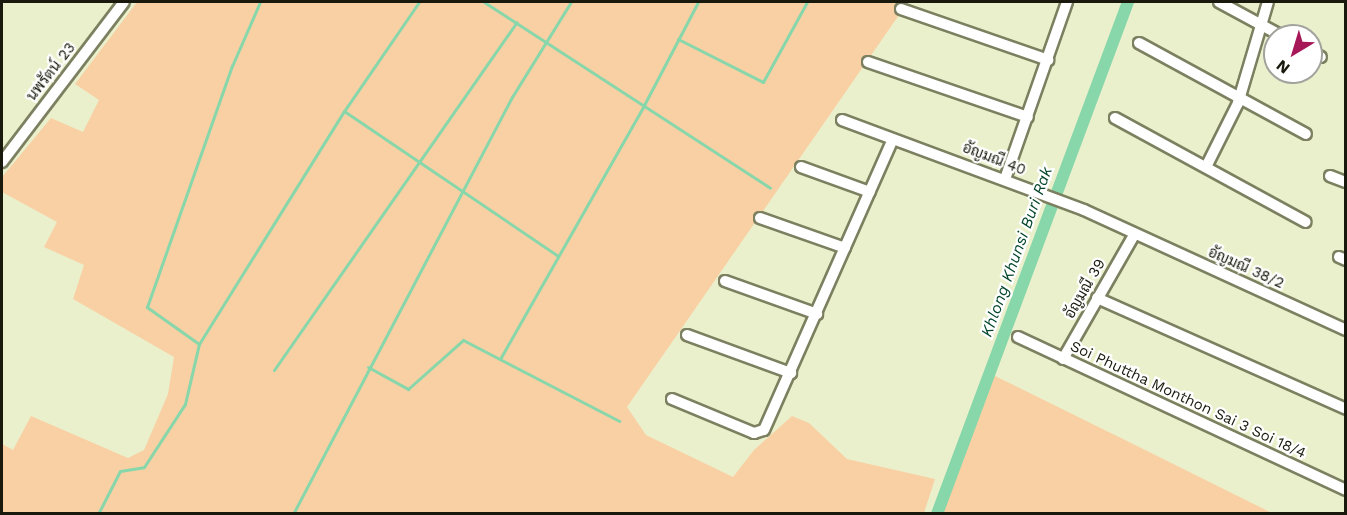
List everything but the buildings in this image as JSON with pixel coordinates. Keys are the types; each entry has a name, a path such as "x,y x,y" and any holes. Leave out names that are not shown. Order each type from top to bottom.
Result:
{"street":[{"name":"นพรัตน์ 23","path":"2,162 124,2"},
{"path":"1005,179 1067,2"},
{"path":"1219,2 1261,24"},
{"path":"1206,167 1239,98 1268,2"},
{"path":"901,9 1048,60"},
{"path":"1139,43 1306,134"},
{"path":"868,62 1028,117"},
{"path":"1116,117 1306,222"},
{"name":"อัญมณี 40","path":"842,120 1084,210 1134,235"},
{"path":"672,399 754,433 768,424 893,138"},
{"path":"801,167 870,192"},
{"path":"1330,176 1346,182"},
{"path":"760,218 845,248"},
{"name":"อัญมณี 39","path":"1064,359 1134,235"},
{"name":"อัญมณี 38/2","path":"1134,235 1346,330"},
{"path":"724,281 817,314"},
{"path":"1097,298 1346,409"},
{"path":"687,335 791,373"},
{"name":"Soi Phuttha Monthon Sai 3 Soi 18/4","path":"1018,337 1346,490"}],"shaded area":[{"path":"137,2 908,2 627,407 646,435 733,477 754,450 792,416 809,423 847,459 935,479 924,513 2,513 2,444 13,450 31,416 128,458 144,450 168,394 174,357 73,299 84,265 44,247 57,222 2,192 2,177 51,118 83,132 99,100 75,84"},
{"path":"993,375 1131,443 1272,513 941,513"}],"waterway":[{"path":"98,514 120,471 144,467 185,404 199,344 147,307 232,66 260,2"},
{"path":"419,2 344,111 558,256"},
{"path":"484,2 770,188"},
{"path":"293,514 512,97 571,2"},
{"path":"500,359 644,105 698,2"},
{"path":"678,39 763,82 807,2"},
{"name":"Khlong Khunsi Buri Rak","path":"937,514 1128,2"},
{"path":"274,370 517,22"},
{"path":"199,344 344,111"},
{"path":"368,367 408,389 463,340 619,421"}]}
